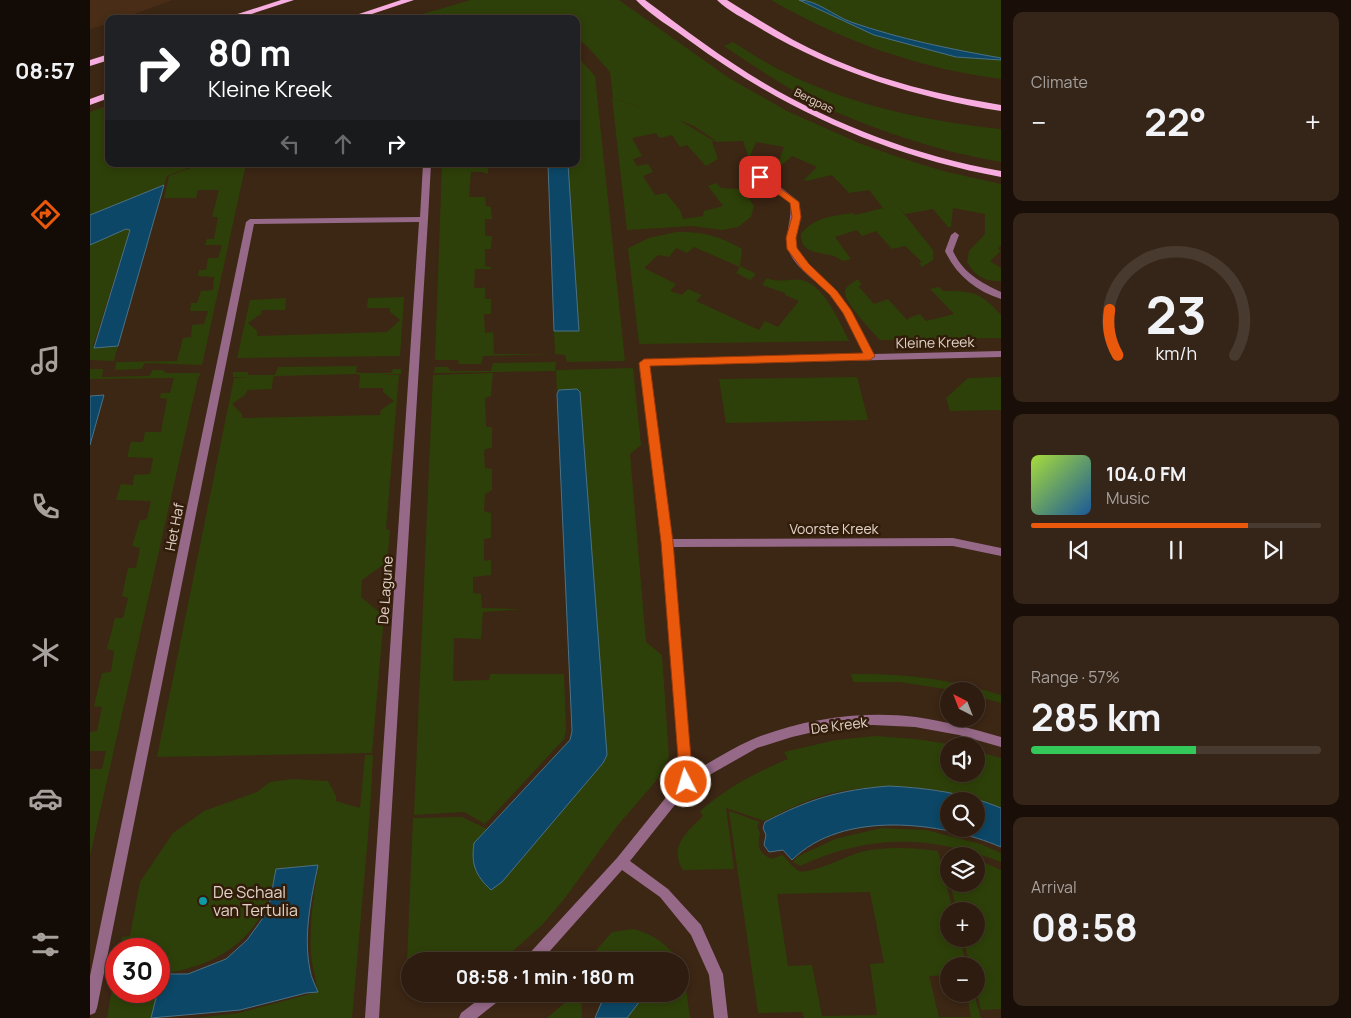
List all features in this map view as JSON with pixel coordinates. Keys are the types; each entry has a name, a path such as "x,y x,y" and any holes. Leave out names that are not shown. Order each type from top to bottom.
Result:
{"main road":[{"path":"239,15 290,0"},
{"path":"361,15 410,0"},
{"name":"Bergpas","path":"640,0 693,40 800,107 892,145 971,169 1001,174"},
{"path":"722,0 796,45 851,70 952,99 1001,108"},
{"path":"90,63 105,58"},
{"path":"90,102 105,96"}],"street":[{"name":"De Lagune","path":"372,1018 427,167"},
{"path":"749,172 760,177 794,202 796,217 791,238 792,249 805,266 834,293 848,312 870,356"},
{"name":"Het Haf","path":"90,1008 250,222 424,220"},
{"path":"955,236 949,251 954,265 967,279 1001,296"},
{"name":"Kleine Kreek","path":"686,782 667,542 644,363 1001,354"},
{"name":"Voorste Kreek","path":"667,542 953,542 1001,552"},
{"name":"De Kreek","path":"686,782 754,744 792,732 831,724 873,720 915,722 959,730 1001,742"},
{"path":"540,952 621,862 686,782"},
{"path":"621,862 664,893 696,930 716,974 721,1018"},
{"path":"466,1018 486,1002"}],"shaded area":[{"path":"90,0 173,0 131,15 105,15 105,24 90,29"}],"green space":[{"path":"471,0 619,0 729,78 787,111 859,143 901,158 943,171 1001,184 1001,245 998,249 1001,251 990,261 1001,268 1001,281 981,277 973,271 967,262 969,251 985,234 985,214 953,208 951,227 948,227 933,209 905,214 897,205 933,250 933,260 922,267 919,263 922,262 905,246 892,249 876,231 862,236 857,230 835,237 851,259 842,261 837,257 805,247 801,234 806,228 818,221 831,216 853,213 855,215 883,208 869,190 849,193 832,175 804,180 817,167 792,156 782,165 778,164 784,147 756,142 749,158 743,141 714,142 716,141 694,126 679,120 714,141 712,142 718,159 706,166 687,145 680,147 672,135 660,138 656,133 632,138 642,156 633,159 637,166 648,164 653,172 643,176 655,195 666,193 680,210 683,219 703,216 704,211 723,206 708,186 716,183 721,188 742,189 754,206 751,217 738,227 722,230 692,226 627,230 612,98 667,117 613,98 610,72 587,46 580,41 580,15 419,15"},
{"path":"771,0 1001,0 1001,79 940,68 882,51 826,29"},
{"path":"733,42 770,65 829,92 914,116 1001,129 1001,162 957,153 914,141 829,109 788,87 724,46"},
{"path":"580,59 595,76 625,361 567,362 565,355 555,354 554,331 579,330 568,167 580,167"},
{"path":"105,106 105,167 190,167 167,176 164,185 90,215 90,112"},
{"path":"193,167 245,167 202,365 145,363 141,369 115,370 116,362 177,361 183,338 191,337 192,325 204,324 208,311 190,311 191,303 197,303 201,291 213,290 214,277 198,276 199,270 206,270 208,258 218,258 222,245 205,245 207,239 214,239 218,217 212,217 219,190 198,190 196,198 164,198 169,176"},
{"path":"442,167 488,168 488,174 471,172 469,197 485,197 486,206 491,207 492,219 485,219 485,236 492,236 491,249 485,249 485,266 491,267 491,269 475,269 474,288 484,288 485,285 485,299 491,299 491,314 484,314 485,333 493,332 494,354 554,354 483,356 481,364 459,364 458,360 435,360"},
{"path":"126,228 130,230 93,346 94,348 118,346 114,361 90,360 90,245"},
{"path":"676,232 694,232 710,235 734,244 742,249 740,266 756,274 750,280 736,273 740,267 694,247 687,253 676,248 669,257 658,255 644,268 676,284 670,291 682,295 688,289 702,295 696,301 759,330 765,321 778,327 799,301 785,295 785,293 762,285 767,278 779,281 801,280 817,288 830,305 849,341 639,344 628,248 649,238"},
{"path":"858,279 862,285 858,286 874,304 888,299 907,320 920,314 926,321 954,314 930,289 939,287 943,291 976,294 982,297 1001,315 1001,338 880,340 846,297 846,288"},
{"path":"404,297 400,356 237,358 250,300 286,298 285,310 262,310 261,314 248,323 257,331 257,336 387,332 400,320 390,312 390,308 367,308 368,298"},
{"path":"556,362 555,371 434,373 435,367 448,367 450,371 491,371 493,363"},
{"path":"357,366 356,372 358,373 391,373 393,369 401,369 401,374 378,375 399,375 386,529 390,530 387,562 362,580 361,597 384,616 372,753 157,757 234,378 251,377 233,377 233,372 248,372 248,375 275,375 278,367","holes":["360,375 359,388 383,388 383,392 394,401 381,410 380,415 242,418 242,414 232,404 246,394 247,390 272,389 273,377 276,376"]},
{"path":"633,368 641,445 630,454 646,642 662,655 669,758 656,781 618,825 565,898 542,925 512,952 407,952 413,818 462,817 487,829 474,843 502,882 603,763 607,755 559,390 557,394 556,370"},
{"path":"90,369 103,369 102,377 149,376 153,370 163,370 166,373 201,373 198,378 90,856 90,769 102,769 106,751 90,751 90,732 97,731 102,707 94,706 102,673 111,672 114,651 107,649 115,618 123,618 128,598 122,596 128,568 136,568 140,548 132,546 140,520 147,519 151,501 116,500 121,484 133,485 134,475 150,474 153,458 127,457 131,442 143,442 145,432 161,432 167,399 160,398 161,393 170,393 174,378 90,379"},
{"path":"493,373 491,396 485,398 486,427 492,427 492,448 485,449 484,453 485,468 492,469 492,490 485,494 484,511 491,513 491,538 484,539 484,561 491,560 491,575 473,577 473,593 481,594 482,608 522,609 483,612 481,639 454,638 453,681 489,680 490,674 564,674 566,729 564,739 485,824 464,812 414,815 433,375"},
{"path":"857,377 868,420 726,423 719,379"},
{"path":"1001,377 1001,410 950,411 946,398 968,378"},
{"path":"851,674 908,676 950,682 940,682 940,688 900,682 853,682"},
{"path":"985,690 1001,695 1001,703 985,699"},
{"path":"875,736 940,743 940,782 985,782 985,754 1001,758 1001,808 985,803 985,792 946,792 891,787 846,790 825,795 802,803 765,821 726,808 734,869 683,870 678,854 681,840 703,816 700,811 731,788 753,775 788,759 784,752 836,740"},
{"path":"365,755 373,755 370,813 352,1018 196,1018 239,1013 317,992 312,959 311,932 318,865 276,869 272,890 266,905 255,924 245,936 221,955 193,967 170,972 170,938 122,938 130,936 140,882 173,833 204,811 257,792 270,782 293,779 328,781 336,796 336,801 360,808"},
{"path":"729,811 760,822 757,826 760,833 759,845 761,852 772,859 782,855 799,871 812,870 870,850 899,848 938,851 940,859 940,892 948,892 951,902 940,902 940,947 962,947 965,957 940,957 940,975 929,976 939,1017 971,1017 968,1002 976,1002 981,1018 804,1018 802,1012 758,1013","holes":["870,892 884,963 870,964 877,1015 822,1016 812,965 788,966 777,894"]},
{"path":"881,828 926,830 940,834 940,837 953,837 980,844 1001,853 1001,862 985,856 985,847 949,847 900,842 851,848 800,866 793,862 797,857 835,839"},
{"path":"985,863 1001,870 1001,1009 981,1010 979,1002 985,1002 985,957 968,957 965,947 985,947 985,902 955,902 952,892 985,892"},
{"path":"633,929 659,941 672,952 595,952 612,932"},
{"path":"566,1002 581,1002 582,1018 547,1018"},
{"path":"639,1002 688,1002 690,1018 627,1018"},
{"path":"110,1003 155,1003 151,1018 107,1018"}],"water":[{"path":"799,0 819,5 851,22 888,34 1001,58 1001,60 956,57 874,35"},
{"path":"548,167 568,167 579,331 554,331"},
{"path":"164,185 118,346 94,348 130,230 126,229 90,245 90,215"},
{"path":"577,389 580,392 607,755 603,763 502,882 491,890 475,869 473,857 474,843 570,740 572,731 557,394 559,390"},
{"path":"104,395 90,445 90,396"},
{"path":"889,786 943,792 940,792 940,829 894,825 865,827 838,833 813,844 792,860 783,850 769,852 764,845 766,835 763,828 765,822 810,802 855,790"},
{"path":"985,802 1001,808 1001,847 973,837 985,837"},
{"path":"318,865 309,917 307,944 311,973 318,992 306,993 240,1010 151,1018 155,1003 170,1003 170,974 188,974 226,959 247,940 268,911 276,869"},
{"path":"602,1002 639,1002 627,1018 595,1018"}],"place":[{"name":"De Schaal van Tertulia","path":"203,901"}],"route":[{"path":"686,782 667,542 644,363 870,356 848,312 834,293 805,266 792,249 791,238 796,217 794,202 760,177"}]}
